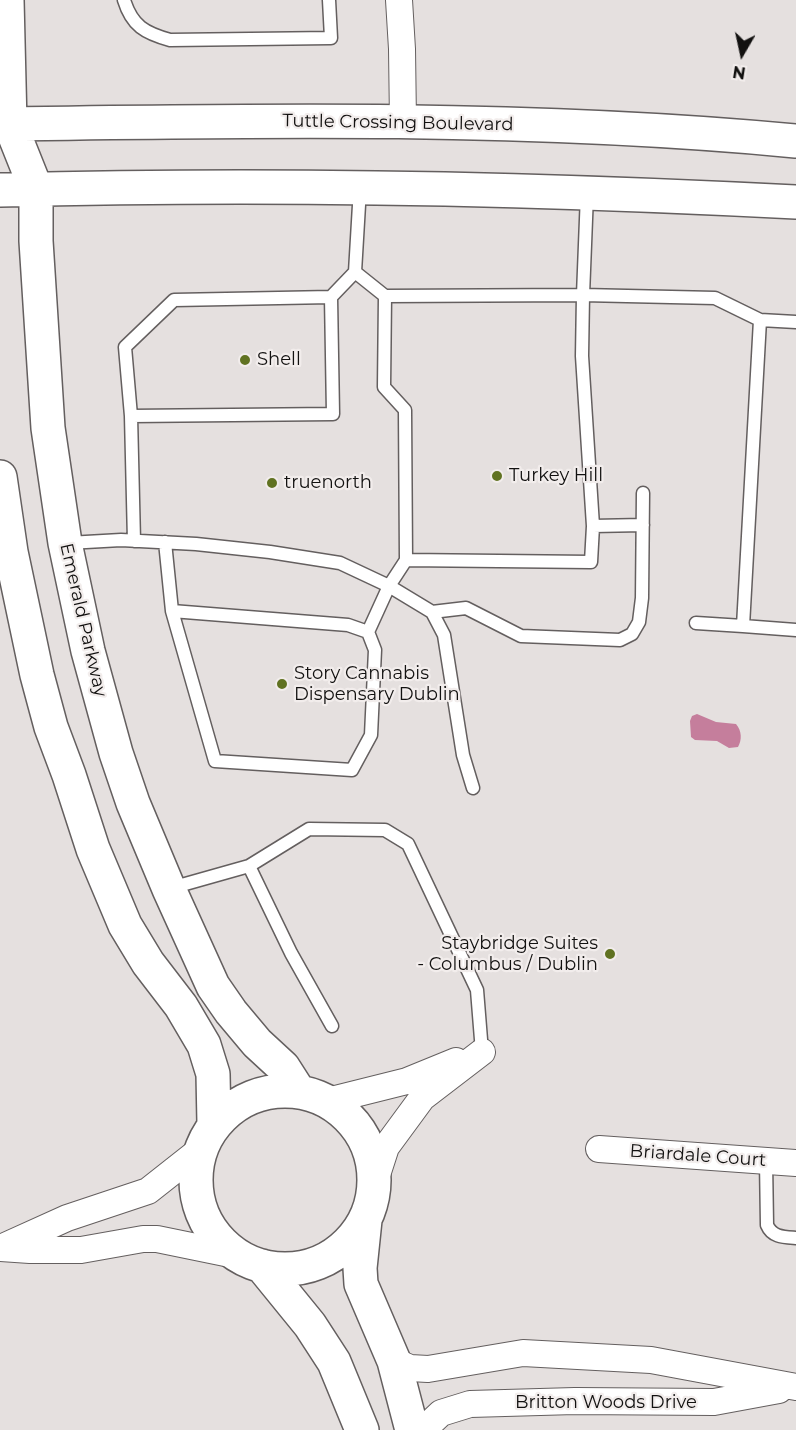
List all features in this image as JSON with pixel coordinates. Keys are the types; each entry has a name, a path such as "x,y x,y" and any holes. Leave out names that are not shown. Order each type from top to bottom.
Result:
{"main road":[{"path":"3,131 7,0"},
{"name":"Tuttle Crossing Boulevard","path":"3,131 403,122 623,128 796,141"},
{"name":"Emerald Parkway","path":"3,131 36,189 36,241 48,428 65,543 88,651 116,753 133,803 213,986 257,1043 313,1096"},
{"path":"0,190 476,188 587,193 620,192 796,202"},
{"path":"0,477 5,554 51,727 93,849 124,925 148,963 181,1006 204,1045 213,1074 207,1137 195,1179 200,1209 214,1234 249,1261 310,1325 334,1362 362,1430"},
{"path":"207,1137 232,1108 252,1096 276,1090 313,1096 347,1115 362,1134 372,1157 375,1180 372,1201 365,1220 360,1268 361,1284 394,1361 412,1430"},
{"path":"249,1261 293,1269 322,1261 347,1245 365,1220"}],"street":[{"path":"399,0 403,122"},
{"path":"313,1096 407,1081 443,1065 482,1052"},
{"path":"375,1180 386,1147 422,1098 482,1052"},
{"path":"1,1248 67,1218 148,1191 207,1137"},
{"name":"Briardale Court","path":"599,1149 796,1163"},
{"path":"1,1248 81,1250 143,1239 157,1239 249,1261"},
{"name":"Britton Woods Drive","path":"394,1361 410,1368 428,1369 523,1353 639,1359 795,1387"},
{"name":"Britton Woods Drive","path":"423,1430 441,1413 470,1404 575,1401 714,1402 795,1387"}],"lane":[{"path":"124,0 127,11 138,26 155,36 170,40 331,38 329,0"},
{"path":"130,416 333,414 331,297 355,272 360,187"},
{"path":"406,560 591,562 593,526 582,356 587,193"},
{"path":"355,272 385,296 584,295 715,298 760,320 796,322"},
{"path":"165,542 172,611 215,761 352,770 371,735 375,650 368,632 389,586 406,560 405,410 384,387 385,296"},
{"path":"134,541 125,347 174,300 331,297"},
{"path":"743,626 760,320"},
{"path":"432,612 466,608 521,636 620,640 632,634 639,621 642,598 643,493"},
{"path":"593,526 643,525"},
{"path":"65,543 165,542 270,552 340,563 389,586 432,612 444,635 463,755 473,788"},
{"path":"172,611 348,625 368,632"},
{"path":"696,623 796,630"},
{"path":"169,889 249,866 309,829 385,830 408,844 477,990 482,1052"},
{"path":"249,866 291,953 332,1026"},
{"path":"766,1161 767,1225 770,1232 779,1237 796,1238"}],"shaded area":[{"path":"697,714 716,722 736,724 741,736 738,747 729,748 717,741 695,740 691,737 690,721 692,716"}],"place":[{"name":"Shell","path":"245,360"},
{"name":"Turkey Hill","path":"497,476"},
{"name":"truenorth","path":"272,483"},
{"name":"Story Cannabis Dispensary Dublin","path":"282,684"},
{"name":"Staybridge Suites - Columbus / Dublin","path":"610,954"}]}
